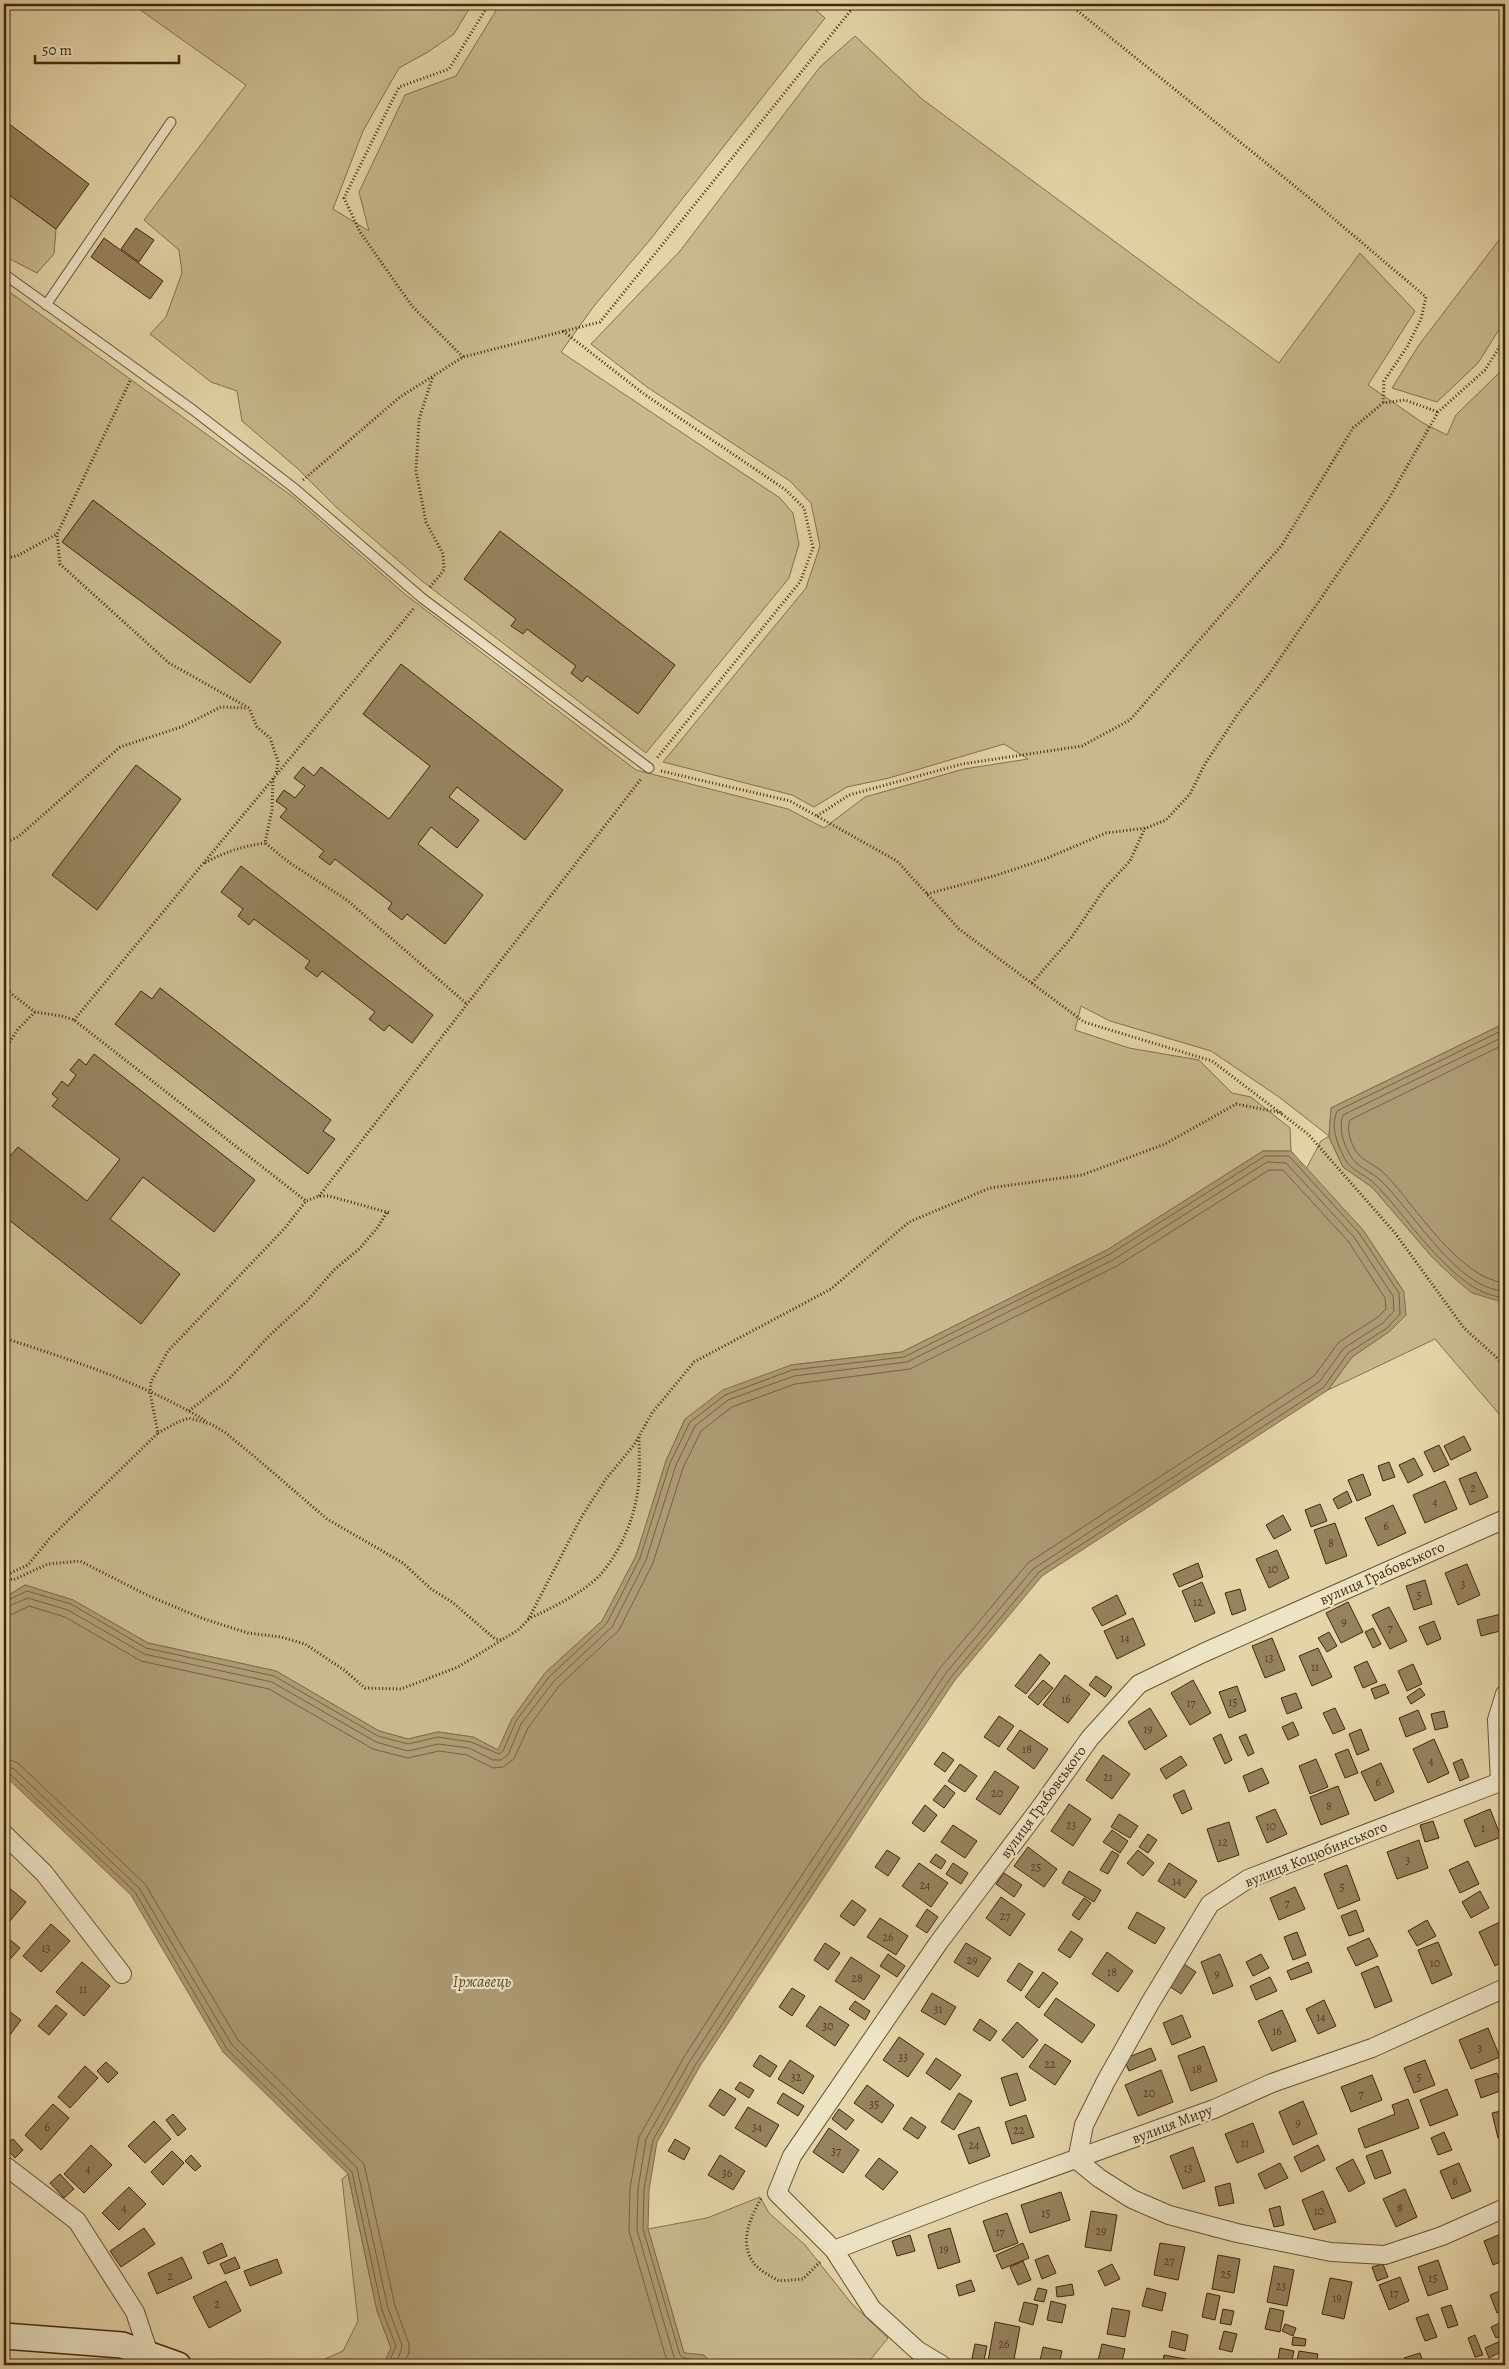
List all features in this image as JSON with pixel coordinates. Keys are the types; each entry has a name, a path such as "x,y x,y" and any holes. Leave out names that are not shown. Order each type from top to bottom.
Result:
{"street":[{"name":"вулиця Грабовського","path":"777,2193 792,2156 938,1942 1040,1808 1090,1738 1139,1684 1203,1653 1505,1519"},
{"name":"вулиця Коцюбинського","path":"1077,2160 1084,2126 1106,2081 1150,2003 1210,1904 1248,1879 1503,1789 1497,1720 1505,1694"},
{"path":"4,1834 44,1873 122,1974"},
{"name":"вулиця Миру","path":"834,2250 987,2191 1214,2109 1272,2083 1372,2048 1505,1988"},
{"path":"1077,2160 1132,2199 1169,2215 1237,2233 1332,2252 1385,2255 1442,2236 1505,2208"},
{"path":"4,2165 77,2221 135,2312 149,2354"},
{"path":"777,2193 834,2250 872,2309 917,2350 942,2365"},
{"path":"4,2336 122,2345 178,2365"}],"lane":[{"path":"46,305 171,122"},
{"path":"4,274 294,488 422,598 649,768"}],"path":[{"path":"463,358 412,306 360,232 344,198 399,87 449,69 489,4"},
{"path":"842,4 851,10"},
{"path":"294,488 400,396 463,358 600,322 856,4"},
{"path":"1069,4 1307,196 1426,296 1421,319 1384,381 1382,402"},
{"path":"319,1196 649,768 800,582 813,548 804,508 786,490 644,394 563,332"},
{"path":"926,894 994,876 1045,859 1106,833 1146,828 1166,820 1190,794 1205,764 1238,714 1270,673 1388,500 1438,412 1485,370 1505,338"},
{"path":"135,369 57,534 60,564 170,662 249,708 257,726 270,738 278,760 272,810 265,843"},
{"path":"74,1020 444,570 443,554 426,522 416,471 419,418 433,376"},
{"path":"817,816 849,795 962,764 1082,746 1130,720 1282,545 1353,428 1382,402 1405,400 1438,412"},
{"path":"4,558 18,556 57,534"},
{"path":"4,843 18,837 120,746 181,728 221,707 249,708"},
{"path":"649,768 790,801 897,861 959,929 1084,1022 1212,1061 1308,1134 1395,1233 1464,1328 1505,1365"},
{"path":"1032,983 1071,938 1105,888 1130,861 1146,828"},
{"path":"201,866 217,856 247,845 265,843 290,863 347,900 467,1004"},
{"path":"4,988 35,1012 62,1016 74,1020 306,1201"},
{"path":"4,1051 18,1029 35,1012"},
{"path":"528,1620 582,1516 652,1413 694,1362 831,1288 909,1222 990,1188 1082,1174 1165,1144 1236,1104 1282,1113"},
{"path":"158,1434 150,1394 151,1382 168,1351 285,1228 306,1201 319,1196 329,1196 366,1208 374,1209 382,1211 390,1213 388,1212 383,1220 378,1227 359,1250 334,1270 307,1301 271,1334 228,1380 190,1411"},
{"path":"4,1338 80,1362 190,1411 226,1434 327,1519 403,1563 431,1589 452,1602 495,1639 501,1640"},
{"path":"4,1577 28,1565 50,1539 158,1434 189,1418 211,1424"},
{"path":"4,1577 13,1580 48,1564 80,1561 149,1596 204,1619 248,1634 282,1636 305,1644 344,1670 365,1688 401,1690 458,1666 518,1630 528,1620 553,1607 599,1576 621,1546 632,1515 639,1482 639,1434"},
{"path":"777,2193 761,2199 750,2217 746,2245 753,2263 779,2281 803,2279 834,2250"}],"shaded area":[{"path":"132,4 472,4 454,34 428,52 399,68 363,131 333,209 369,231 359,192 405,95 456,76 500,4 809,4 825,18 649,241 594,306 561,352 780,498 793,513 799,544 789,578 646,753 422,581 336,507 297,468 242,421 237,391 211,382 150,334 166,317 182,273 179,250 144,220 246,85"},
{"path":"855,36 922,99 1279,363 1360,253 1415,311 1368,385 1423,423 1447,435 1456,415 1499,373 1505,362 1505,1018 1499,1026 1331,1108 1329,1137 1343,1167 1372,1187 1433,1258 1502,1302 1505,1301 1505,1421 1435,1339 1328,1390 1352,1357 1390,1331 1404,1292 1363,1230 1306,1169 1321,1141 1329,1136 1279,1097 1211,1051 1110,1021 1081,1006 1075,1030 1129,1048 1199,1060 1232,1093 1251,1097 1290,1128 1291,1151 1263,1151 1107,1250 902,1352 791,1365 685,1419 666,1461 636,1556 602,1621 545,1673 512,1719 498,1750 473,1737 438,1732 408,1739 379,1731 276,1671 148,1643 73,1600 25,1585 4,1598 4,288 292,496 406,595 636,770 788,809 824,828 865,797 964,769 1028,759 1004,744 889,778 847,787 814,807 792,795 663,762 806,588 820,546 811,503 790,481 647,387 591,344 680,251 820,67"},
{"path":"4,191 56,229 54,254 37,273 4,256"},
{"path":"1505,232 1505,320 1478,363 1437,402 1392,388 1419,345"},
{"path":"348,2174 377,2311 391,2348 383,2365 311,2365 343,2351 358,2321 342,2179"},
{"path":"760,2197 769,2213 805,2245 852,2304 888,2338 866,2365 713,2365 704,2355 684,2353 648,2229 707,2218"}],"water":[{"path":"1505,1018 1505,1301 1502,1302 1472,1293 1433,1258 1372,1187 1343,1167 1329,1137 1331,1108 1499,1026"},
{"name":"Іржавець","path":"1263,1151 1291,1151 1363,1230 1404,1292 1406,1315 1390,1331 1352,1357 1328,1390 1042,1576 955,1680 876,1798 700,2066 657,2142 649,2190 648,2229 684,2353 704,2355 713,2365 383,2365 391,2348 377,2311 348,2174 223,2052 131,1895 4,1775 4,1598 25,1585 73,1600 148,1643 276,1671 379,1731 408,1739 438,1732 473,1737 498,1750 512,1719 545,1673 602,1621 636,1556 666,1461 685,1419 723,1390 791,1365 902,1352 1107,1250"}],"building":[{"path":"4,120 89,184 56,229 4,191"},
{"path":"136,228 154,240 139,262 121,249"},
{"path":"104,238 163,281 150,299 91,257"},
{"path":"93,500 281,642 250,683 62,542"},
{"path":"500,531 675,665 638,714 587,676 582,682 571,673 576,666 527,629 523,634 511,626 516,619 464,579"},
{"path":"401,664 563,790 525,840 457,787 449,797 479,820 457,848 431,827 418,844 483,895 445,944 407,914 402,920 388,909 392,903 335,859 330,865 319,857 324,851 280,817 287,809 276,801 284,790 295,798 305,786 294,778 303,767 314,776 321,767 389,819 430,766 363,714"},
{"path":"136,765 181,799 97,910 52,875"},
{"path":"241,866 433,1015 412,1043 389,1025 384,1031 369,1019 375,1012 322,971 317,977 305,968 310,961 254,919 249,925 238,916 243,909 221,892"},
{"path":"160,988 331,1120 323,1131 335,1139 308,1174 115,1024 141,991 152,999"},
{"path":"94,1054 255,1180 214,1232 143,1177 110,1219 180,1274 141,1324 4,1216 4,1151 10,1156 18,1147 87,1201 120,1159 52,1106 58,1099 52,1094 62,1081 68,1086 76,1075 70,1070 79,1059 86,1065"},
{"path":"1464,1436 1471,1450 1451,1460 1444,1446"},
{"path":"1439,1445 1449,1465 1434,1472 1424,1452"},
{"path":"1414,1458 1423,1475 1408,1483 1399,1465"},
{"path":"1389,1462 1395,1477 1383,1481 1378,1466"},
{"path":"1476,1472 1488,1497 1470,1505 1459,1479"},
{"path":"1363,1474 1371,1495 1357,1501 1348,1480"},
{"path":"1445,1481 1457,1509 1425,1523 1413,1495"},
{"path":"1347,1491 1352,1502 1338,1509 1333,1499"},
{"path":"1320,1504 1327,1521 1311,1527 1305,1510"},
{"path":"1393,1505 1406,1533 1378,1546 1365,1518"},
{"path":"1283,1515 1291,1530 1274,1539 1266,1525"},
{"path":"1335,1523 1347,1556 1326,1564 1314,1530"},
{"path":"1277,1550 1289,1578 1269,1588 1256,1559"},
{"path":"1198,1563 1203,1577 1179,1587 1173,1574"},
{"path":"1467,1564 1480,1595 1458,1605 1445,1573"},
{"path":"1425,1580 1432,1604 1414,1610 1406,1586"},
{"path":"1202,1582 1215,1613 1195,1622 1182,1591"},
{"path":"1240,1589 1246,1610 1232,1615 1225,1593"},
{"path":"1117,1595 1126,1614 1102,1626 1092,1608"},
{"path":"1348,1602 1363,1632 1341,1643 1326,1613"},
{"path":"1389,1607 1407,1641 1390,1649 1372,1615"},
{"path":"1501,1614 1504,1630 1481,1636 1477,1620"},
{"path":"1133,1618 1145,1645 1117,1659 1104,1631"},
{"path":"1434,1621 1441,1639 1427,1645 1419,1627"},
{"path":"1373,1628 1381,1644 1373,1648 1365,1632"},
{"path":"1329,1632 1337,1646 1327,1652 1318,1638"},
{"path":"1272,1638 1285,1670 1265,1678 1252,1646"},
{"path":"1318,1648 1332,1677 1312,1686 1299,1656"},
{"path":"1040,1654 1050,1663 1026,1694 1015,1686"},
{"path":"1367,1661 1377,1682 1363,1688 1354,1667"},
{"path":"1413,1664 1422,1684 1407,1691 1398,1671"},
{"path":"1065,1675 1090,1694 1068,1723 1043,1705"},
{"path":"1096,1676 1112,1687 1105,1697 1089,1685"},
{"path":"1043,1680 1053,1688 1038,1705 1028,1697"},
{"path":"1193,1680 1211,1713 1190,1725 1171,1693"},
{"path":"1385,1684 1389,1693 1375,1699 1371,1689"},
{"path":"1237,1686 1246,1711 1229,1718 1219,1692"},
{"path":"1420,1688 1425,1695 1411,1704 1407,1697"},
{"path":"1296,1693 1302,1708 1287,1714 1281,1698"},
{"path":"1150,1708 1167,1736 1145,1750 1128,1722"},
{"path":"1335,1708 1345,1729 1333,1734 1323,1713"},
{"path":"1418,1710 1426,1729 1406,1737 1399,1718"},
{"path":"1444,1711 1448,1727 1435,1730 1431,1714"},
{"path":"999,1716 1014,1726 999,1747 984,1737"},
{"path":"1293,1722 1299,1735 1288,1740 1282,1727"},
{"path":"1361,1729 1369,1750 1357,1755 1349,1734"},
{"path":"1020,1730 1048,1749 1034,1769 1007,1749"},
{"path":"1221,1734 1232,1760 1225,1764 1213,1738"},
{"path":"1246,1734 1254,1753 1248,1756 1239,1737"},
{"path":"1434,1739 1449,1773 1428,1783 1413,1749"},
{"path":"1348,1749 1358,1773 1345,1778 1335,1754"},
{"path":"943,1752 954,1760 945,1772 934,1764"},
{"path":"1103,1755 1130,1774 1112,1799 1086,1780"},
{"path":"1181,1756 1187,1765 1166,1779 1160,1769"},
{"path":"1316,1759 1328,1787 1310,1794 1299,1766"},
{"path":"1462,1759 1469,1777 1460,1781 1453,1763"},
{"path":"1381,1763 1394,1792 1375,1801 1361,1772"},
{"path":"960,1764 977,1776 965,1792 948,1781"},
{"path":"1262,1768 1269,1783 1249,1792 1243,1776"},
{"path":"995,1771 1019,1787 1000,1815 976,1799"},
{"path":"945,1785 955,1793 944,1808 933,1800"},
{"path":"1338,1786 1349,1814 1321,1825 1310,1797"},
{"path":"1184,1790 1192,1809 1182,1814 1173,1795"},
{"path":"1069,1804 1091,1819 1073,1846 1051,1831"},
{"path":"925,1805 937,1815 924,1832 912,1823"},
{"path":"1275,1809 1287,1834 1267,1843 1256,1817"},
{"path":"1490,1809 1501,1837 1475,1847 1464,1820"},
{"path":"1119,1814 1138,1826 1130,1838 1111,1827"},
{"path":"1433,1821 1439,1838 1425,1842 1420,1825"},
{"path":"1229,1822 1239,1855 1218,1862 1207,1829"},
{"path":"953,1825 977,1841 965,1858 941,1842"},
{"path":"1112,1830 1128,1841 1120,1853 1103,1842"},
{"path":"1148,1834 1157,1840 1148,1853 1139,1847"},
{"path":"1419,1840 1428,1868 1397,1879 1387,1852"},
{"path":"1028,1847 1057,1869 1044,1887 1014,1866"},
{"path":"887,1850 900,1858 888,1876 875,1867"},
{"path":"1138,1850 1154,1863 1143,1876 1127,1863"},
{"path":"1112,1851 1119,1855 1108,1874 1100,1870"},
{"path":"936,1854 946,1861 941,1869 930,1862"},
{"path":"1468,1861 1479,1884 1460,1893 1449,1870"},
{"path":"919,1863 948,1883 931,1907 902,1886"},
{"path":"953,1863 968,1873 961,1884 946,1874"},
{"path":"1169,1863 1197,1881 1185,1898 1158,1881"},
{"path":"1347,1865 1360,1900 1338,1909 1324,1874"},
{"path":"1069,1871 1101,1890 1094,1902 1062,1883"},
{"path":"1004,1873 1022,1885 1014,1897 996,1884"},
{"path":"7,1886 26,1902 4,1928 4,1890"},
{"path":"1295,1887 1305,1909 1279,1920 1270,1898"},
{"path":"1480,1891 1489,1908 1471,1918 1462,1902"},
{"path":"1001,1897 1025,1914 1010,1936 986,1918"},
{"path":"1084,1898 1091,1903 1079,1920 1072,1915"},
{"path":"852,1900 866,1910 854,1926 840,1916"},
{"path":"927,1909 938,1917 927,1933 916,1926"},
{"path":"1356,1910 1364,1931 1349,1936 1341,1916"},
{"path":"1137,1912 1165,1928 1155,1944 1128,1928"},
{"path":"880,1918 908,1936 896,1955 867,1937"},
{"path":"1427,1920 1436,1936 1417,1946 1408,1931"},
{"path":"1504,1920 1505,1960 1495,1966 1479,1932"},
{"path":"51,1924 70,1941 41,1972 23,1956"},
{"path":"1071,1931 1083,1939 1070,1958 1058,1950"},
{"path":"1297,1932 1306,1955 1293,1960 1284,1937"},
{"path":"8,1938 20,1948 4,1966 4,1942"},
{"path":"1369,1938 1378,1956 1356,1966 1347,1948"},
{"path":"1438,1942 1452,1975 1432,1984 1418,1950"},
{"path":"825,1943 840,1953 828,1970 814,1960"},
{"path":"966,1943 991,1958 978,1977 954,1962"},
{"path":"1107,1952 1133,1971 1118,1992 1092,1974"},
{"path":"888,1954 905,1966 897,1977 880,1966"},
{"path":"1220,1954 1233,1986 1213,1994 1201,1962"},
{"path":"1261,1954 1269,1968 1253,1976 1246,1962"},
{"path":"851,1957 880,1976 864,2000 835,1981"},
{"path":"82,1962 110,1986 84,2016 56,1992"},
{"path":"1308,1962 1312,1972 1291,1980 1287,1971"},
{"path":"1019,1963 1033,1972 1021,1991 1007,1981"},
{"path":"1184,1964 1196,1972 1181,1994 1169,1986"},
{"path":"1378,1966 1392,2001 1375,2008 1361,1973"},
{"path":"1043,1972 1058,1983 1039,2008 1025,1997"},
{"path":"1270,1977 1277,1991 1256,2000 1250,1986"},
{"path":"792,1988 805,1996 792,2016 779,2007"},
{"path":"932,1993 956,2007 945,2025 921,2011"},
{"path":"1056,1998 1095,2025 1082,2043 1044,2015"},
{"path":"1324,2000 1336,2026 1318,2034 1306,2009"},
{"path":"855,2001 870,2011 865,2020 849,2009"},
{"path":"56,2005 67,2014 49,2035 38,2026"},
{"path":"820,2006 849,2025 835,2046 806,2026"},
{"path":"1282,2010 1296,2041 1272,2051 1258,2021"},
{"path":"10,2012 21,2020 4,2043 4,2021"},
{"path":"1182,2015 1191,2037 1172,2045 1163,2023"},
{"path":"980,2019 997,2031 990,2041 973,2030"},
{"path":"1017,2022 1038,2040 1023,2058 1002,2040"},
{"path":"1488,2028 1500,2057 1471,2069 1459,2040"},
{"path":"899,2037 924,2054 908,2077 883,2060"},
{"path":"1045,2044 1071,2061 1055,2085 1029,2067"},
{"path":"1204,2046 1217,2081 1191,2091 1178,2056"},
{"path":"1151,2048 1156,2060 1129,2071 1124,2059"},
{"path":"760,2055 777,2066 770,2077 753,2066"},
{"path":"936,2058 961,2075 950,2090 926,2073"},
{"path":"790,2060 814,2076 803,2094 778,2079"},
{"path":"1425,2060 1435,2085 1414,2093 1404,2068"},
{"path":"106,2062 118,2073 108,2083 97,2071"},
{"path":"85,2066 98,2078 70,2108 58,2097"},
{"path":"1161,2070 1173,2102 1138,2116 1125,2085"},
{"path":"1017,2073 1026,2100 1010,2106 1001,2078"},
{"path":"1497,2073 1503,2090 1481,2098 1475,2080"},
{"path":"1372,2075 1382,2100 1351,2112 1341,2087"},
{"path":"740,2082 754,2090 749,2098 735,2089"},
{"path":"867,2085 894,2105 882,2123 854,2103"},
{"path":"720,2089 736,2099 724,2116 709,2106"},
{"path":"1447,2089 1458,2115 1430,2126 1420,2100"},
{"path":"783,2093 804,2106 798,2116 777,2103"},
{"path":"959,2093 972,2101 954,2130 941,2122"},
{"path":"1408,2099 1419,2128 1365,2148 1358,2129 1395,2114 1392,2105"},
{"path":"1303,2101 1317,2134 1293,2145 1279,2112"},
{"path":"53,2104 69,2118 41,2150 25,2135"},
{"path":"748,2107 779,2125 766,2147 735,2128"},
{"path":"839,2109 854,2120 846,2130 832,2119"},
{"path":"1505,2110 1505,2137 1498,2138 1492,2113"},
{"path":"173,2114 186,2129 178,2136 166,2120"},
{"path":"1026,2115 1034,2137 1012,2144 1005,2122"},
{"path":"911,2117 926,2127 918,2139 903,2129"},
{"path":"154,2121 171,2139 145,2163 128,2146"},
{"path":"1253,2123 1264,2152 1237,2163 1225,2134"},
{"path":"979,2127 990,2156 969,2164 958,2135"},
{"path":"829,2128 859,2150 843,2173 813,2152"},
{"path":"1444,2132 1452,2150 1438,2155 1431,2138"},
{"path":"13,2139 23,2150 15,2158 4,2146"},
{"path":"675,2139 690,2148 684,2160 668,2151"},
{"path":"91,2145 112,2165 84,2193 64,2174"},
{"path":"1318,2145 1325,2160 1301,2172 1294,2157"},
{"path":"1193,2147 1205,2181 1183,2189 1170,2156"},
{"path":"1382,2150 1391,2173 1375,2179 1366,2156"},
{"path":"172,2151 184,2163 163,2185 151,2172"},
{"path":"191,2155 201,2166 195,2171 185,2161"},
{"path":"720,2155 745,2171 733,2190 708,2175"},
{"path":"879,2158 898,2172 883,2190 865,2176"},
{"path":"1353,2159 1365,2183 1349,2192 1336,2168"},
{"path":"1280,2163 1288,2178 1265,2189 1258,2174"},
{"path":"1459,2163 1471,2191 1452,2199 1440,2171"},
{"path":"60,2174 74,2189 64,2198 50,2183"},
{"path":"1230,2183 1234,2203 1219,2206 1215,2187"},
{"path":"129,2187 146,2204 119,2230 102,2213"},
{"path":"1405,2189 1417,2217 1396,2227 1383,2199"},
{"path":"1323,2191 1336,2222 1314,2230 1302,2200"},
{"path":"1061,2192 1070,2220 1030,2233 1021,2205"},
{"path":"1280,2206 1284,2225 1274,2227 1269,2209"},
{"path":"1091,2211 1117,2215 1111,2251 1085,2247"},
{"path":"1007,2213 1018,2243 994,2252 983,2221"},
{"path":"144,2228 155,2244 121,2267 110,2251"},
{"path":"950,2228 960,2262 938,2269 928,2235"},
{"path":"1501,2234 1505,2245 1505,2260 1493,2265 1484,2241"},
{"path":"910,2235 915,2251 897,2256 892,2241"},
{"path":"222,2243 227,2256 208,2264 203,2252"},
{"path":"1023,2243 1029,2258 1002,2269 996,2255"},
{"path":"1160,2243 1185,2247 1178,2280 1154,2275"},
{"path":"1048,2255 1056,2273 1042,2279 1035,2260"},
{"path":"1218,2255 1240,2259 1234,2293 1212,2289"},
{"path":"182,2257 192,2278 157,2294 148,2273"},
{"path":"235,2257 240,2268 225,2274 220,2264"},
{"path":"277,2259 282,2273 250,2286 244,2271"},
{"path":"1438,2260 1448,2289 1428,2296 1418,2267"},
{"path":"1023,2261 1031,2280 1018,2285 1010,2267"},
{"path":"1112,2264 1120,2279 1105,2286 1098,2271"},
{"path":"1383,2264 1388,2277 1377,2281 1372,2267"},
{"path":"1274,2266 1294,2270 1287,2306 1267,2302"},
{"path":"1400,2277 1409,2301 1389,2310 1379,2285"},
{"path":"1330,2278 1352,2282 1344,2319 1322,2314"},
{"path":"971,2280 975,2291 959,2296 956,2285"},
{"path":"226,2281 241,2311 209,2328 193,2297"},
{"path":"1072,2284 1074,2295 1057,2297 1056,2287"},
{"path":"1038,2288 1047,2290 1044,2302 1034,2300"},
{"path":"1147,2288 1166,2293 1162,2311 1142,2306"},
{"path":"1505,2289 1505,2310 1497,2313 1490,2295"},
{"path":"1207,2293 1220,2296 1215,2320 1202,2317"},
{"path":"1051,2301 1066,2305 1062,2323 1047,2320"},
{"path":"1024,2302 1038,2305 1033,2325 1019,2321"},
{"path":"1451,2305 1458,2325 1448,2328 1441,2308"},
{"path":"1112,2308 1130,2311 1125,2337 1107,2334"},
{"path":"1270,2308 1284,2311 1280,2332 1265,2329"},
{"path":"1223,2309 1234,2311 1231,2325 1220,2323"},
{"path":"1428,2314 1437,2337 1425,2341 1416,2318"},
{"path":"1504,2321 1505,2334 1496,2338 1491,2327"},
{"path":"995,2322 1020,2327 1013,2365 988,2361"},
{"path":"1285,2324 1296,2328 1293,2336 1282,2331"},
{"path":"1172,2331 1188,2335 1185,2351 1169,2347"},
{"path":"1224,2331 1237,2334 1232,2352 1219,2349"},
{"path":"1475,2335 1483,2355 1475,2357 1468,2338"},
{"path":"1293,2337 1306,2339 1305,2346 1292,2345"},
{"path":"1505,2339 1505,2350 1489,2358 1485,2348"},
{"path":"975,2344 987,2346 983,2365 971,2363"},
{"path":"1102,2344 1125,2349 1121,2365 1097,2365"},
{"path":"1043,2347 1062,2351 1059,2365 1039,2365"},
{"path":"1280,2348 1294,2351 1291,2365 1277,2365"},
{"path":"1299,2351 1318,2354 1316,2365 1296,2365"},
{"path":"1420,2353 1424,2365 1407,2365 1404,2358"},
{"path":"1164,2355 1186,2359 1185,2365 1162,2365"}]}
